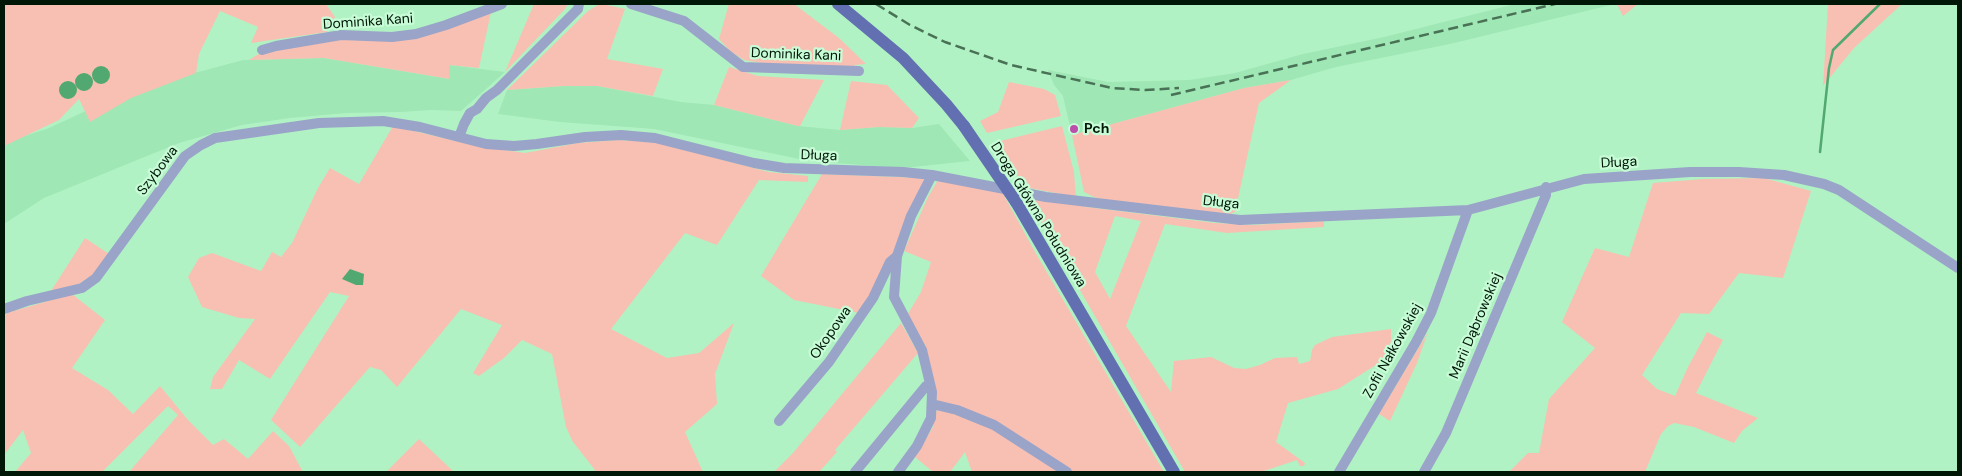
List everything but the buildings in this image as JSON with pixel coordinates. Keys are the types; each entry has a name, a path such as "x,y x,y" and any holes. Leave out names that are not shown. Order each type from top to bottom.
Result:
{"main road":[{"name":"Droga Główna Południowa","path":"838,4 903,58 964,126 1016,202 1174,472"}],"street":[{"name":"Dominika Kani","path":"262,50 341,35 392,37 416,34 502,4"},
{"path":"460,137 470,113 477,109 578,9 579,4"},
{"name":"Dominika Kani","path":"631,4 684,21 743,67 859,71"},
{"name":"Szybowa","path":"4,309 27,301 82,288 96,278 185,156 192,149 215,138 319,123 383,120 460,137"},
{"name":"Długa","path":"460,137 486,144 514,146 585,137 621,135 655,138 754,163 784,168 903,172 932,175 1046,197 1240,220 1468,210 1546,187 1584,179 1690,172 1739,172 1784,175 1824,184 1839,190 1958,268"},
{"name":"Okopowa","path":"898,472 926,431 931,418 930,385 922,350 894,297 897,256 911,216 932,175"},
{"name":"Marii Dąbrowskiej","path":"1424,472 1446,433 1546,195 1546,187"},
{"name":"Zofii Nałkowskiej","path":"1339,472 1416,342 1431,313 1468,210"},
{"name":"Okopowa","path":"779,420 829,362 873,298 890,262 897,256"},
{"path":"855,472 926,386 930,385"},
{"path":"932,404 958,410 994,425 1067,472"}],"shaded area":[{"path":"4,4 326,4 335,17 327,32 251,43 258,27 220,11 199,54 196,73 131,98 90,122 79,99 59,120 4,146"},
{"path":"534,4 568,4 505,72"},
{"path":"729,4 794,4 839,38 866,64 855,65 851,70 786,67 744,60 730,51 719,39"},
{"path":"1515,4 1615,4 1450,44 1336,67 1291,80 1244,88 1072,135 1063,96 1054,85 1048,70 1108,82 1189,80 1235,73 1303,54 1384,37"},
{"path":"1617,4 1638,4 1623,16"},
{"path":"1828,4 1902,4 1854,48 1823,86"},
{"path":"598,5 625,9 607,59 663,69 653,96 597,86 507,90 588,11"},
{"path":"491,12 479,68 449,65 450,79 324,58 249,60 265,50 334,38 406,39"},
{"path":"324,58 449,79 449,65 505,72 461,111 431,110 346,113 290,118 242,125 179,143 44,198 4,224 4,143 49,128 105,102 150,85 243,60"},
{"path":"101,66 107,69 110,75 107,81 101,84 95,81 92,75 95,69"},
{"path":"729,67 758,76 824,80 800,126 798,126 714,105"},
{"path":"84,73 90,76 93,82 90,88 84,91 78,88 75,82 78,76"},
{"path":"1291,80 1259,103 1235,212 1228,215 1117,203 1094,197 1084,192 1072,135 1244,88"},
{"path":"68,81 74,84 77,90 74,96 68,99 62,96 59,90 62,84"},
{"path":"851,81 887,85 919,118 912,128 879,127 840,130"},
{"path":"1009,82 1044,89 1055,95 1061,116 987,133 980,121 998,112"},
{"path":"597,86 681,102 714,105 798,126 840,130 879,127 912,128 939,124 970,161 903,168 809,161 654,129 560,122 498,114 507,90"},
{"path":"393,126 477,146 525,153 578,143 618,140 655,142 769,172 808,176 808,182 759,180 717,245 685,233 611,329 667,358 699,353 734,323 715,374 717,404 685,432 703,472 593,472 595,470 573,442 566,427 552,354 522,340 504,358 479,376 473,373 502,325 461,309 397,387 381,370 370,367 300,447 271,420 349,296 330,292 270,379 239,360 222,389 210,389 213,377 255,319 239,318 202,307 188,277 199,258 212,253 261,271 272,252 281,257 292,243 318,188 330,168 359,184"},
{"path":"1062,126 1074,172 1076,197 1024,187 996,142"},
{"path":"822,174 923,178 924,183 895,254 859,313 794,300 761,276"},
{"path":"1764,178 1811,191 1783,278 1739,273 1709,314 1681,313 1642,375 1657,389 1675,396 1707,332 1723,340 1696,393 1758,418 1742,431 1734,443 1694,427 1674,423 1668,426 1661,434 1645,472 1509,472 1528,453 1539,453 1549,399 1595,348 1562,322 1595,248 1629,257 1653,183 1703,179"},
{"path":"938,180 1002,192 1164,472 1073,472 998,422 937,401 925,345 906,317 921,292 931,262 904,251 928,197"},
{"path":"1025,195 1087,207 1215,223 1253,225 1324,221 1324,227 1227,233 1165,224 1126,326 1171,392 1174,361 1211,357 1234,368 1246,369 1275,358 1297,357 1299,364 1310,361 1315,345 1332,337 1391,329 1391,341 1387,358 1338,389 1288,403 1276,442 1305,463 1304,466 1300,466 1297,460 1261,472 1185,472","holes":["1115,216 1141,221 1110,299 1095,272"]},
{"path":"85,238 109,254 94,274 79,284 51,291"},
{"path":"350,269 364,274 363,285 356,285 342,279"},
{"path":"72,294 105,320 72,368 108,390 133,414 160,386 188,420 213,445 224,439 248,459 273,431 289,446 303,472 129,472 178,415 168,406 102,472 15,472 31,453 23,430 4,455 4,317 7,313"},
{"path":"901,323 918,353 835,450 837,452 819,472 774,472 793,453"},
{"path":"1428,332 1417,363 1390,421 1379,414"},
{"path":"937,409 955,413 991,428 1060,472 972,472 965,452 950,472 933,472 915,457 933,427"},
{"path":"419,439 454,472 386,472"}],"waterway":[{"path":"1820,152 1829,68 1833,50 1880,4"}],"railway":[{"path":"876,4 910,25 945,42 1011,65 1112,88 1145,90 1179,88"},
{"path":"1171,95 1555,4"}],"place":[{"name":"Pch","path":"1074,129"}]}
